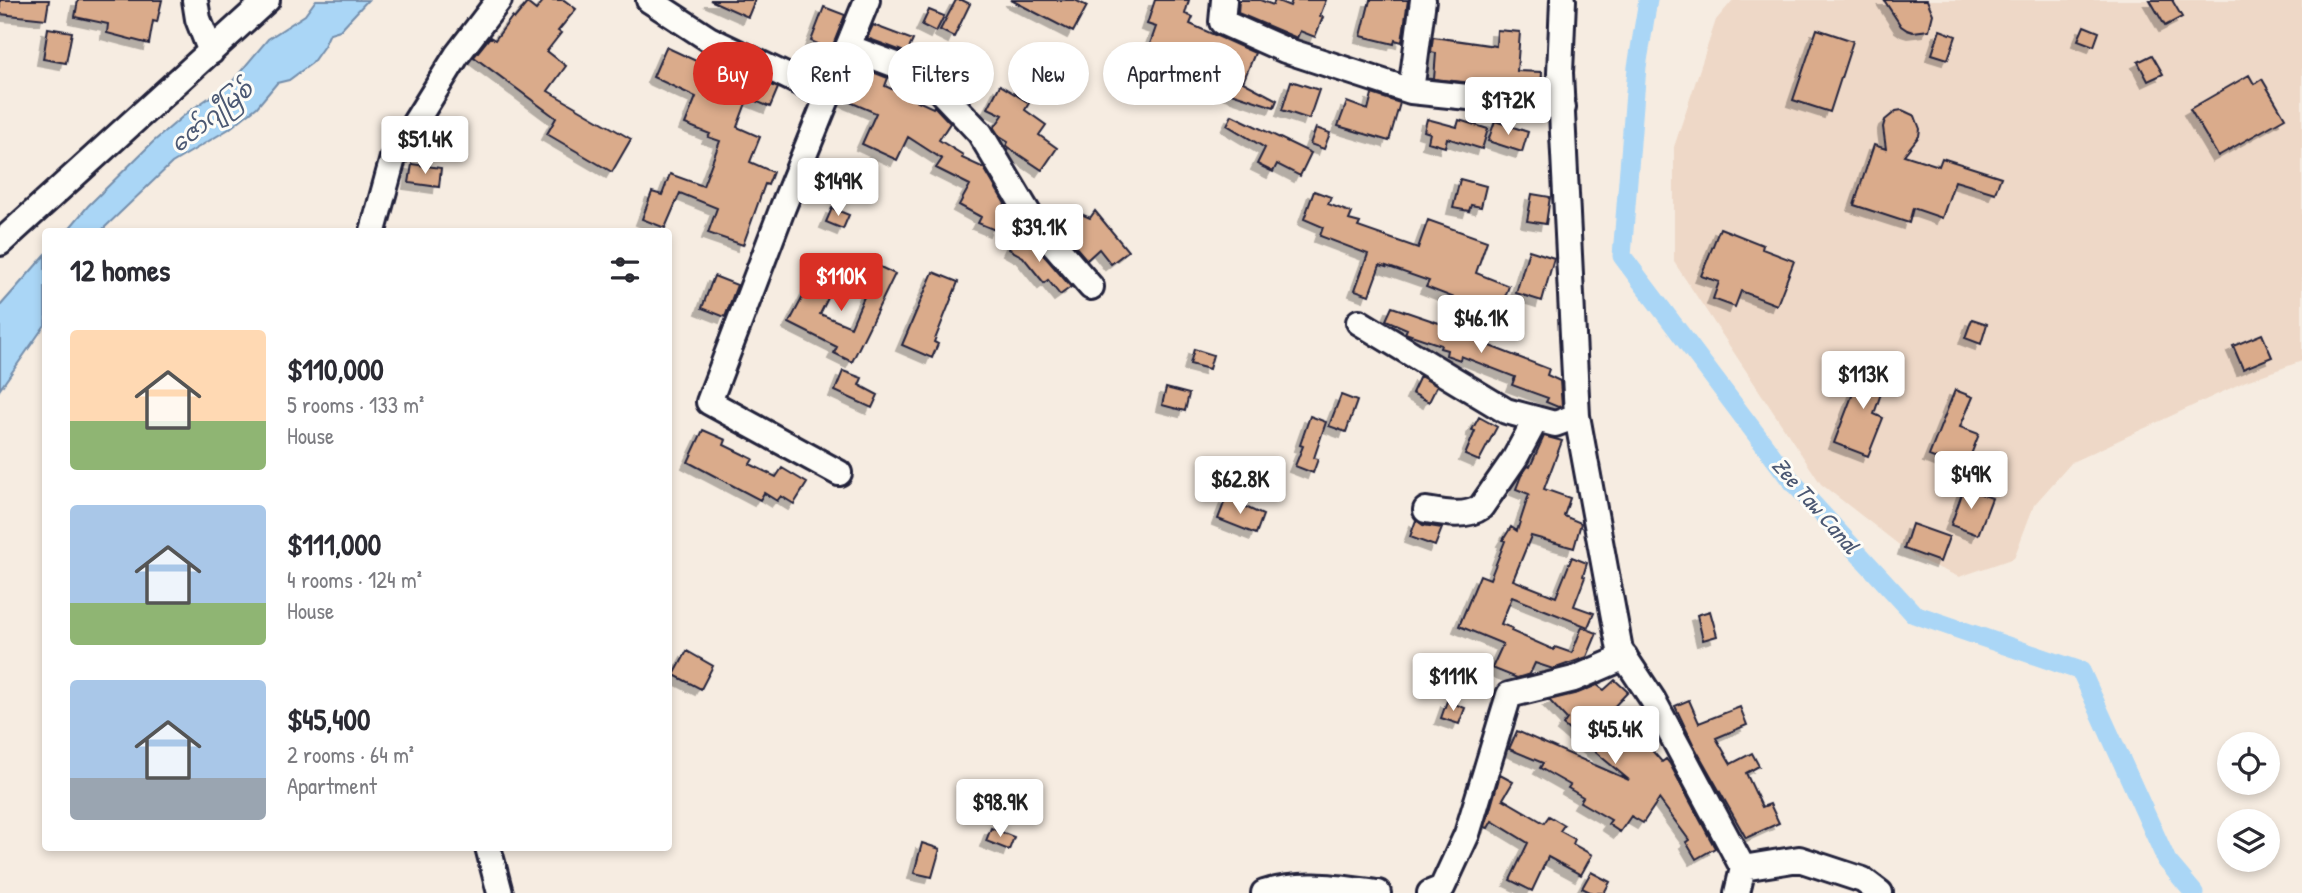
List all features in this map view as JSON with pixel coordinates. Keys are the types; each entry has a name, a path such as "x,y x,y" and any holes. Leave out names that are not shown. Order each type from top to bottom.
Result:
{"street":[{"path":"195,0 198,19 211,52"},
{"path":"0,243 267,0"},
{"path":"374,228 393,158 457,55 499,0"},
{"path":"649,0 709,39 787,76"},
{"path":"850,42 867,0"},
{"path":"1224,0 1222,22 1285,50 1411,92 1563,107"},
{"path":"1411,92 1423,0"},
{"path":"1563,0 1560,73 1577,416 1620,650 1653,701 1743,868 1737,893"},
{"path":"874,57 926,76 980,133 1031,218 1091,287"},
{"path":"824,105 709,401 839,473"},
{"path":"1359,322 1506,411 1555,424 1577,416"},
{"path":"1426,510 1447,514 1475,512 1515,457 1536,419"},
{"path":"1430,893 1442,888 1467,834 1509,695 1574,679 1625,657"},
{"path":"489,851 500,893"},
{"path":"1743,868 1799,859 1863,880 1880,893"},
{"path":"1264,893 1281,888 1313,885 1378,893"}],"shaded area":[{"path":"1733,0 2302,0 2302,361 2246,381 2072,462 2034,505 2014,558 1959,577 1916,558 1821,484 1674,262 1674,147 1716,20"}],"water":[{"name":"ဇော်ဂျီမြစ်","path":"316,0 368,0 340,30 330,33 312,63 289,80 277,83 257,107 229,129 172,163 104,228 70,228 153,142 188,112 232,82 268,39 305,15"},
{"path":"42,258 42,329 0,389 0,306"}],"building":[{"path":"0,0 49,0 46,19 0,14"},
{"path":"78,0 162,0 157,22 153,21 149,44 107,33 108,24 75,17"},
{"path":"544,0 564,0 576,9 558,31 561,33 547,51 566,66 548,91 631,139 612,172 547,134 556,118 474,57 490,37 495,40 512,17 514,19 527,3 536,10"},
{"path":"710,0 755,0 748,17"},
{"path":"956,0 970,4 954,37 940,30"},
{"path":"1011,0 1075,0 1087,6 1073,32"},
{"path":"1155,0 1189,0 1185,14 1193,17 1190,24 1230,42 1151,42 1156,27 1147,24"},
{"path":"1239,0 1260,0 1273,5 1275,0 1290,6 1292,0 1326,0 1315,37 1300,31 1297,38 1238,13"},
{"path":"1370,0 1408,0 1402,42 1395,40 1394,44 1361,36"},
{"path":"1884,0 1927,0 1933,14 1929,30 1913,32 1901,26"},
{"path":"2150,0 2172,0 2182,17 2165,26"},
{"path":"824,7 845,15 834,42 811,41"},
{"path":"929,10 944,16 936,32 922,25"},
{"path":"873,25 913,40 888,42 888,46 867,38"},
{"path":"2084,26 2099,32 2094,46 2078,40"},
{"path":"48,28 72,32 66,63 43,59"},
{"path":"1817,29 1853,41 1830,112 1793,100"},
{"path":"1497,30 1520,32 1517,71 1542,72 1541,90 1434,79 1436,53 1431,52 1433,37 1496,46"},
{"path":"1940,30 1956,36 1948,59 1932,54"},
{"path":"666,47 693,60 693,96 653,77"},
{"path":"1245,49 1255,53 1245,77"},
{"path":"2152,55 2163,74 2148,81 2138,62"},
{"path":"874,72 888,78 885,86 888,87 888,105 934,106 950,123 939,140 963,155 962,158 984,168 1005,204 995,230 978,223 981,217 959,205 970,185 936,168 942,159 908,137 897,160 862,144 876,113 857,105 874,105"},
{"path":"2249,75 2254,84 2262,79 2285,118 2218,156 2190,109"},
{"path":"1291,81 1319,90 1309,119 1282,110"},
{"path":"1245,83 1277,100 1274,107 1245,98"},
{"path":"1000,85 1008,90 1008,105 1028,105 1025,110 1046,125 1039,135 1057,148 1042,170 1006,146 1008,142 1000,137 994,128 1003,115 988,108 994,105 994,96"},
{"path":"773,86 778,88 773,100"},
{"path":"1372,94 1400,103 1389,141 1338,126 1347,102 1368,110"},
{"path":"693,104 745,105 737,127 760,137 750,162 773,172 768,185 765,184 743,245 708,233 717,208 680,193 665,228 642,219 652,192 662,195 670,174 703,186 720,141 685,124"},
{"path":"1902,110 1915,116 1920,129 1919,136 1904,155 1939,166 1942,158 2001,177 1995,193 1955,181 1942,218 1913,208 1909,223 1854,205 1874,145 1886,149 1883,127 1885,120 1896,111"},
{"path":"1232,115 1311,153 1300,176 1277,164 1273,172 1257,164 1265,148 1227,125"},
{"path":"1427,119 1457,127 1459,120 1488,129 1482,149 1447,138 1445,147 1428,142 1430,133 1424,131"},
{"path":"1495,121 1528,132 1522,152 1488,141"},
{"path":"1316,128 1330,133 1324,149 1310,144"},
{"path":"412,164 441,168 439,187 409,183"},
{"path":"1460,179 1486,186 1481,207 1471,205 1469,211 1453,208"},
{"path":"1314,191 1331,197 1328,204 1352,213 1349,220 1360,223 1358,227 1418,248 1428,220 1487,241 1476,273 1509,286 1498,315 1426,287 1429,281 1386,266 1380,265 1369,295 1355,290 1368,254 1320,236 1323,227 1304,219"},
{"path":"1532,194 1550,197 1546,224 1527,221"},
{"path":"832,208 849,215 843,229 826,222"},
{"path":"1072,210 1090,218 1095,211 1128,251 1111,264 1099,249 1087,260 1057,225"},
{"path":"1720,228 1794,261 1777,305 1741,291 1735,307 1713,299 1719,282 1701,276"},
{"path":"1016,234 1034,244 1071,287 1060,295 1048,280 1044,283 1023,257 1009,249"},
{"path":"1529,250 1554,258 1542,301 1516,293"},
{"path":"874,264 895,274 852,362 834,353 837,347 789,323 815,274 835,284 820,314 851,327 870,283 866,281"},
{"path":"933,272 958,282 934,342 938,344 932,358 902,345"},
{"path":"714,276 737,285 725,317 702,308"},
{"path":"1392,307 1439,323 1475,338 1474,340 1549,369 1547,375 1560,381 1562,406 1546,402 1548,398 1512,385 1515,377 1461,356 1460,360 1446,355 1447,350 1440,348 1441,345 1405,333 1407,329 1386,320"},
{"path":"1972,319 1987,324 1981,344 1965,338"},
{"path":"2262,334 2272,357 2243,369 2233,346"},
{"path":"1194,349 1213,355 1209,369 1190,364"},
{"path":"1865,362 1889,370 1874,414 1883,418 1868,456 1834,443"},
{"path":"843,371 862,378 859,385 878,395 872,408 835,391"},
{"path":"1420,376 1437,386 1429,402 1412,393"},
{"path":"1166,388 1189,394 1185,411 1162,405"},
{"path":"1955,390 1973,397 1960,427 1979,434 1965,470 1929,456"},
{"path":"1341,395 1357,401 1346,432 1329,426"},
{"path":"1310,416 1326,422 1314,458 1318,459 1313,473 1295,466"},
{"path":"1479,417 1497,427 1479,461 1465,455"},
{"path":"703,430 726,440 724,445 753,459 750,464 776,477 782,468 807,483 794,504 781,496 777,501 764,493 760,500 688,462"},
{"path":"1544,436 1562,441 1544,489 1570,498 1564,516 1581,523 1574,548 1531,536 1513,580 1556,597 1572,557 1587,563 1583,576 1585,577 1574,606 1594,613 1588,627 1512,597 1501,624 1554,650 1555,647 1572,653 1582,627 1597,633 1587,657 1553,669 1535,663 1530,674 1517,678 1492,668 1503,644 1459,626 1480,575 1490,579 1505,541 1503,540 1511,527 1517,531 1529,494 1516,489 1521,476 1528,466 1530,467"},
{"path":"1964,488 1992,498 1978,535 1951,525"},
{"path":"1226,498 1263,515 1256,534 1218,519"},
{"path":"1416,520 1423,525 1442,528 1435,546 1410,537"},
{"path":"1912,524 1949,537 1940,562 1904,549"},
{"path":"1710,611 1717,636 1703,640 1697,615"},
{"path":"687,651 713,666 701,689 674,675"},
{"path":"1615,680 1628,692 1608,713 1643,734 1641,738 1662,762 1666,759 1670,764 1715,848 1696,859 1686,842 1689,840 1659,799 1643,823 1631,816 1620,832 1608,824 1611,820 1580,802 1583,797 1568,788 1570,785 1540,768 1543,763 1509,749 1517,731 1629,780 1563,725 1567,719 1549,700 1597,685 1604,690"},
{"path":"1689,700 1699,723 1740,707 1747,725 1716,738 1731,764 1752,753 1759,766 1746,773 1762,807 1770,804 1779,823 1746,838 1694,746 1675,706"},
{"path":"1447,701 1465,708 1459,724 1441,718"},
{"path":"1500,775 1513,782 1503,799 1544,823 1549,816 1564,825 1560,831 1575,839 1573,844 1592,855 1581,875 1548,857 1532,891 1510,880 1528,843 1492,821 1488,828 1485,827"},
{"path":"991,828 1014,837 1009,850 986,841"},
{"path":"922,843 940,849 932,877 914,873"},
{"path":"1591,872 1610,882 1604,893 1592,893 1582,888"}],"waterway":[{"name":"Zee Taw Canal","path":"1648,0 1637,67 1622,256 1789,478 1914,614 2081,671 2167,861 2194,893"}]}
